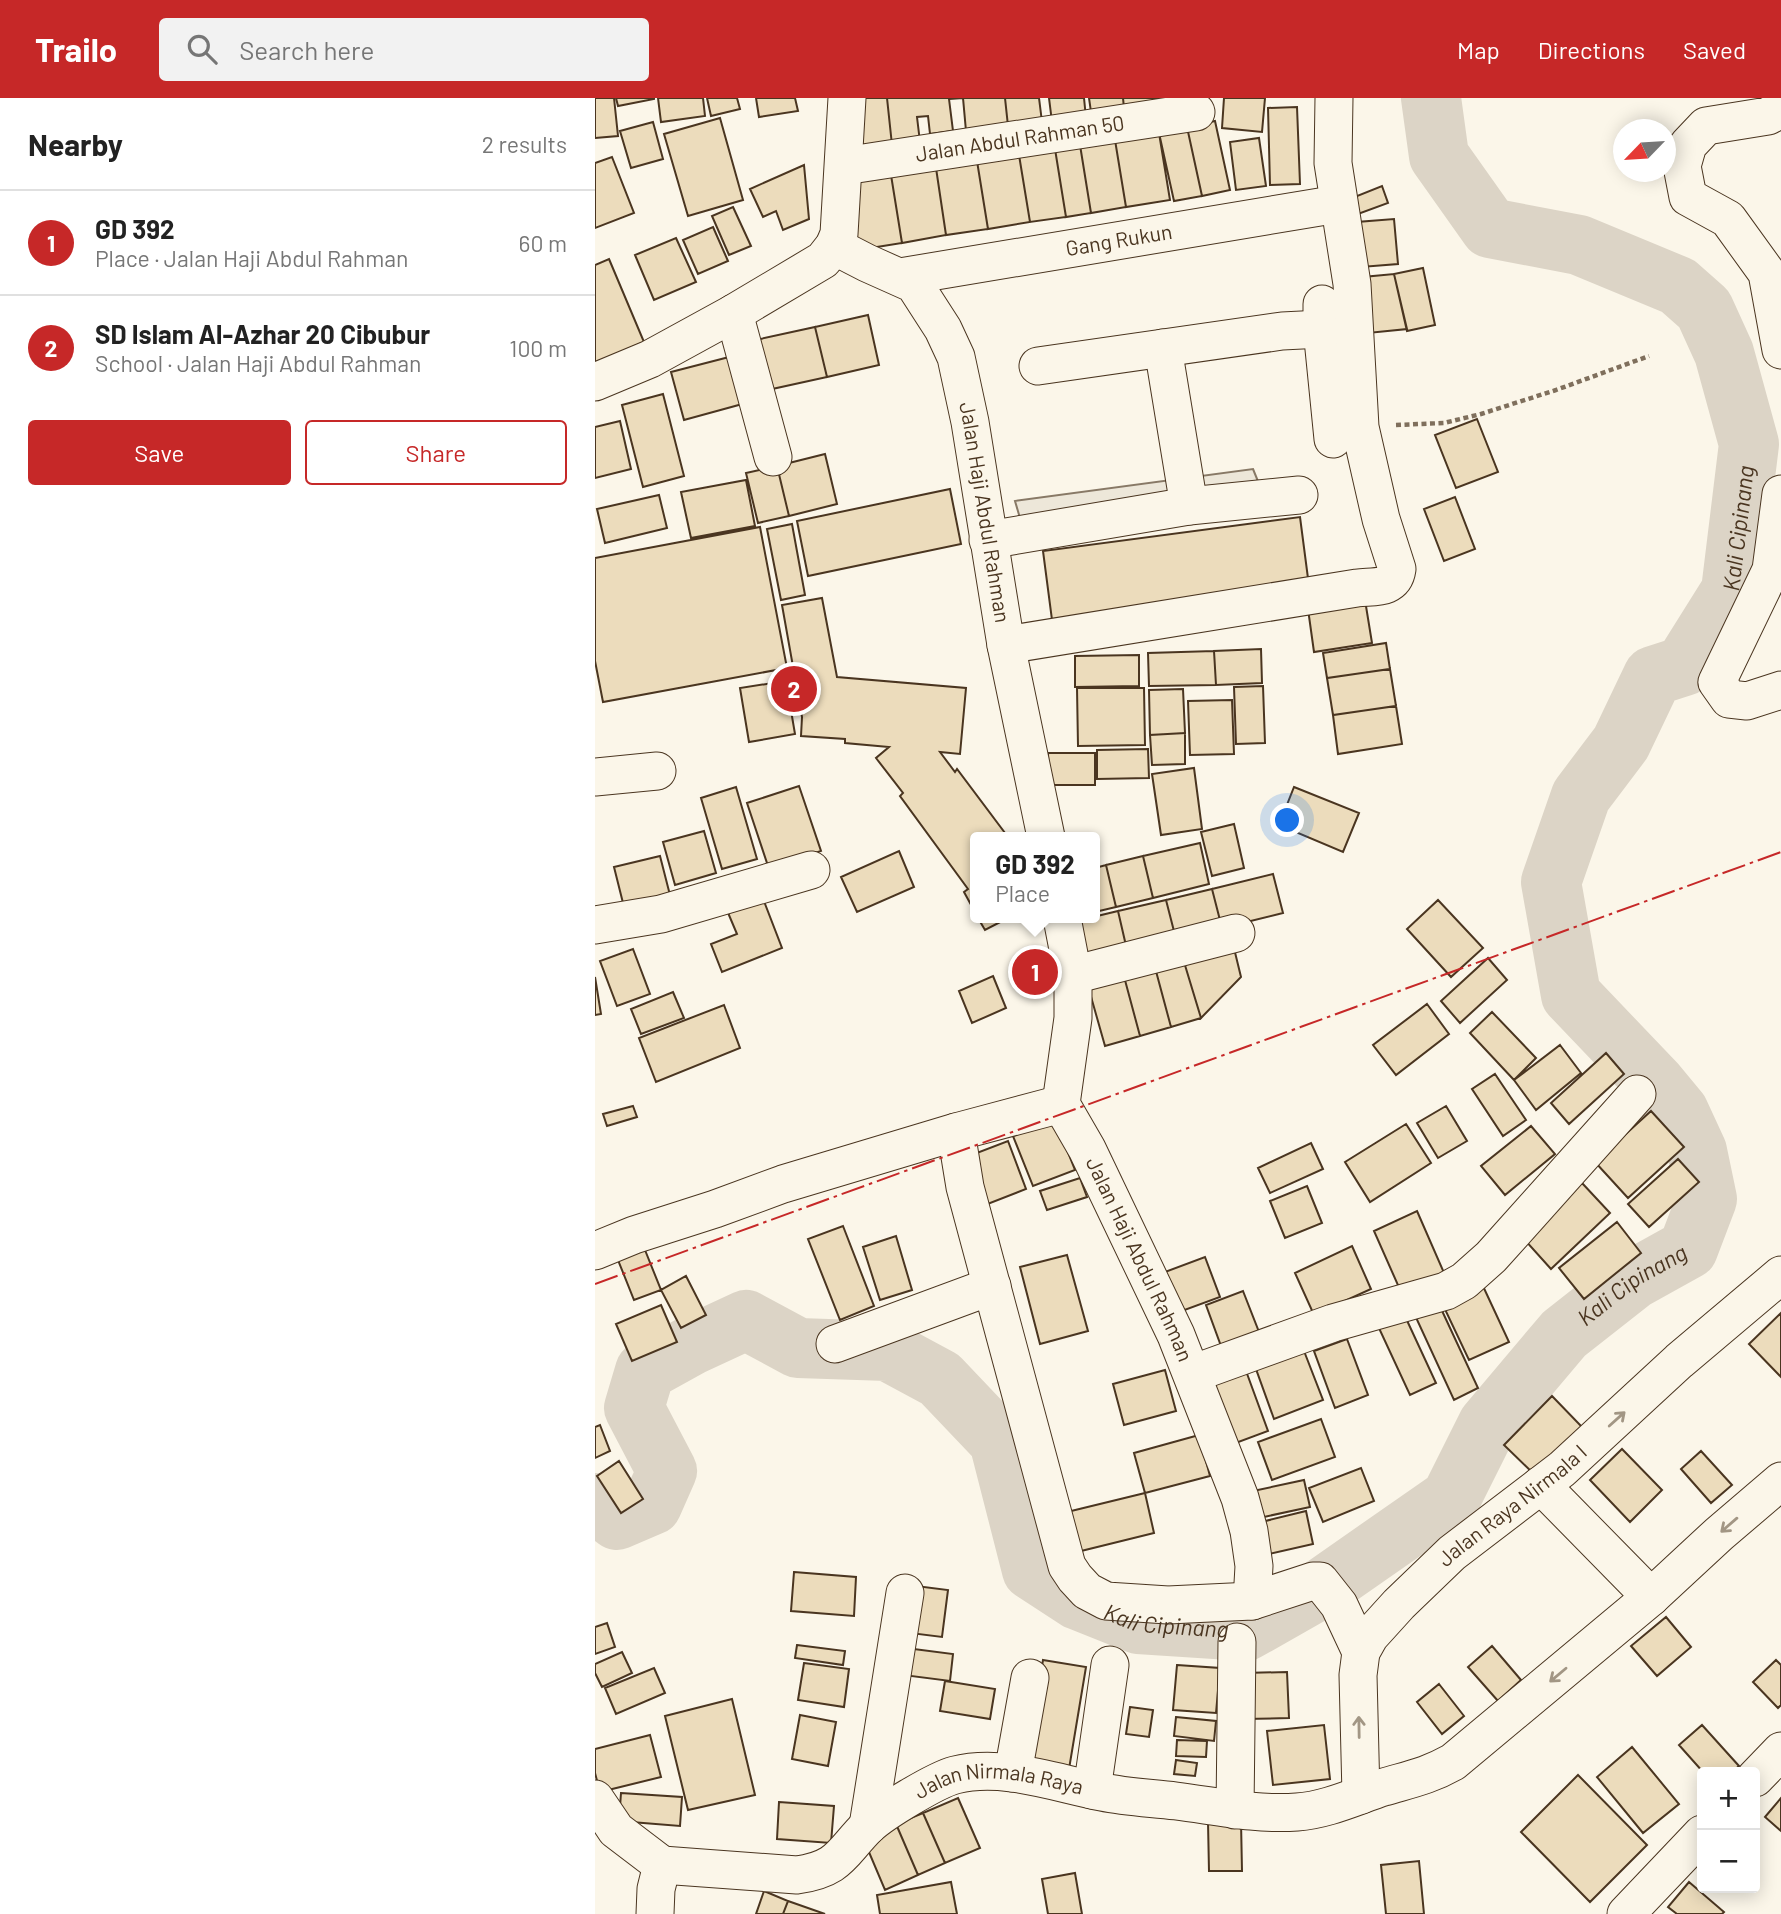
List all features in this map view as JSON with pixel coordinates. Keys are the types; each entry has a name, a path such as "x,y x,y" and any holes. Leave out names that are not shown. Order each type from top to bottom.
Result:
{"street":[{"path":"595,382 650,359 823,260 834,246 839,233 847,98"},
{"path":"1334,98 1333,163 1352,284 1346,433"},
{"path":"1781,110 1767,116 1706,126 1688,145 1682,166 1688,197 1728,219 1767,273 1781,350"},
{"name":"Jalan Abdul Rahman 50","path":"844,166 1196,112"},
{"name":"Gang Rukun","path":"900,277 1338,205"},
{"name":"Jalan Haji Abdul Rahman","path":"834,246 914,284 943,328 956,357 970,422 1006,645 1045,832"},
{"path":"734,313 773,457"},
{"path":"1006,645 1387,585 1396,577 1397,569 1381,519 1346,433 1322,316 1282,331 1038,366"},
{"path":"1163,348 1189,506"},
{"path":"1781,494 1776,568 1717,682 1729,699 1747,701 1781,690"},
{"path":"988,540 1189,506 1299,495"},
{"path":"595,777 657,771"},
{"path":"595,925 661,914 811,870"},
{"path":"595,1251 782,1184 1061,1104 1073,1018 1073,975 1063,923"},
{"path":"1073,975 1237,933"},
{"path":"1192,1374 1333,1323 1446,1291 1464,1281 1491,1257 1637,1094"},
{"name":"Jalan Haji Abdul Rahman","path":"1061,1104 1116,1207 1176,1335 1240,1498 1249,1531 1254,1566 1252,1601"},
{"path":"956,1132 965,1187 1067,1566 1087,1591 1106,1601 1168,1605 1252,1601 1313,1581 1330,1593 1360,1651 1358,1675 1361,1795"},
{"name":"Jalan Raya Nirmala I","path":"1360,1651 1399,1604 1452,1553 1562,1469 1679,1360 1781,1275"},
{"path":"835,1345 992,1286"},
{"name":"Jalan Nirmala Raya","path":"662,1865 809,1874 842,1857 868,1826 921,1791 954,1775 980,1772 1013,1773 1092,1790 1235,1810 1298,1812 1431,1774 1453,1762 1651,1597 1781,1481"},
{"path":"1541,1485 1651,1597"},
{"path":"868,1826 905,1593"},
{"path":"1235,1810 1237,1642"},
{"path":"1092,1790 1110,1665"},
{"path":"1013,1773 1030,1678"},
{"path":"1760,1773 1781,1751"},
{"path":"595,1799 617,1830 662,1865 656,1889 656,1914"},
{"path":"1626,1914 1697,1839"}],"path":[{"path":"1346,433 1444,423 1481,414 1649,356"}],"shaded area":[{"path":"1253,469 1270,511 1029,549 1015,501"}],"building":[{"path":"595,98 614,98 618,136 595,138"},
{"path":"616,98 654,98 654,99 618,106"},
{"path":"658,98 703,98 705,116 661,122"},
{"path":"707,98 737,98 740,109 711,116"},
{"path":"756,98 795,98 798,111 759,117"},
{"path":"852,98 887,98 892,145 858,149"},
{"path":"887,98 963,98 949,99 953,131 930,134 928,116 917,117 920,142 892,145"},
{"path":"963,98 1005,98 1008,126 966,131"},
{"path":"1005,98 1039,98 1042,122 1008,126"},
{"path":"1049,98 1084,98 1086,118 1052,122"},
{"path":"1089,98 1123,98 1124,108 1091,112"},
{"path":"1123,98 1176,98 1124,108"},
{"path":"1224,98 1265,98 1262,132 1222,128"},
{"path":"1297,107 1300,184 1270,185 1268,108"},
{"path":"720,118 743,200 688,216 664,134"},
{"path":"1215,121 1230,190 1202,196 1187,127"},
{"path":"653,122 663,159 631,168 620,131"},
{"path":"1187,127 1202,196 1174,201 1159,133"},
{"path":"1159,133 1170,200 1126,207 1115,140"},
{"path":"1259,138 1266,186 1236,190 1230,142"},
{"path":"1115,140 1126,207 1091,213 1080,145"},
{"path":"1080,145 1091,213 1066,217 1055,149"},
{"path":"1055,149 1066,217 1030,222 1019,155"},
{"path":"1019,155 1030,222 988,229 977,161"},
{"path":"612,157 634,213 595,228 595,163"},
{"path":"977,161 988,229 946,235 936,168"},
{"path":"804,165 809,219 783,230 776,211 763,217 750,189"},
{"path":"936,168 946,235 902,243 891,175"},
{"path":"891,175 902,243 858,250 847,182"},
{"path":"1382,186 1388,203 1358,214 1352,198"},
{"path":"733,207 751,246 729,255 712,216"},
{"path":"1394,219 1398,264 1361,267 1357,222"},
{"path":"713,227 728,261 698,274 683,240"},
{"path":"676,238 696,282 654,300 635,255"},
{"path":"609,259 644,342 595,363 595,265"},
{"path":"1423,268 1435,325 1407,331 1394,274"},
{"path":"1394,274 1407,329 1368,333 1363,277"},
{"path":"868,315 879,365 827,377 815,327"},
{"path":"815,327 827,377 763,391 751,341"},
{"path":"733,356 746,403 684,420 671,372"},
{"path":"663,394 684,476 643,487 622,405"},
{"path":"1477,419 1498,472 1456,488 1435,435"},
{"path":"620,421 631,469 595,478 595,427"},
{"path":"825,454 837,504 789,516 777,466"},
{"path":"777,466 789,516 758,523 746,473"},
{"path":"746,480 755,526 691,538 681,492"},
{"path":"950,489 961,544 808,576 797,521"},
{"path":"659,495 667,528 605,543 597,509"},
{"path":"1455,497 1475,549 1444,561 1424,509"},
{"path":"1300,517 1309,586 1052,620 1043,551"},
{"path":"792,524 805,595 781,600 767,529"},
{"path":"760,527 787,668 603,702 595,661 595,558"},
{"path":"822,598 837,677 966,688 960,754 940,752 955,772 957,769 1004,832 970,832 970,903 964,892 968,889 900,796 903,793 876,758 889,747 845,743 845,739 801,736 802,717 782,605"},
{"path":"1365,600 1372,643 1314,652 1308,609"},
{"path":"1386,643 1390,669 1327,678 1323,653"},
{"path":"1261,649 1262,683 1216,685 1214,651"},
{"path":"1214,651 1216,685 1149,686 1148,653"},
{"path":"1139,655 1139,686 1075,687 1075,656"},
{"path":"1390,669 1396,706 1333,715 1327,678"},
{"path":"786,681 795,734 749,742 740,688"},
{"path":"1263,686 1265,743 1236,744 1234,687"},
{"path":"1077,688 1144,688 1145,745 1078,746"},
{"path":"1183,689 1185,733 1150,735 1149,690"},
{"path":"1232,700 1234,754 1190,755 1188,701"},
{"path":"1396,706 1402,744 1338,754 1333,715"},
{"path":"1185,733 1185,764 1152,765 1150,735"},
{"path":"1148,749 1149,778 1097,779 1097,750"},
{"path":"1048,753 1095,753 1095,785 1049,785"},
{"path":"1194,768 1202,829 1161,835 1152,774"},
{"path":"799,786 821,851 769,869 747,803"},
{"path":"736,787 757,859 722,869 701,798"},
{"path":"1294,787 1359,813 1343,852 1279,825"},
{"path":"1234,824 1244,868 1212,876 1201,832"},
{"path":"704,831 716,873 675,885 663,842"},
{"path":"1200,843 1209,884 1153,898 1143,856"},
{"path":"899,851 914,887 857,912 841,877"},
{"path":"660,856 671,899 625,911 614,867"},
{"path":"1143,856 1153,898 1116,907 1106,865"},
{"path":"1106,865 1116,907 1100,911 1100,867"},
{"path":"1273,874 1283,913 1222,928 1212,889"},
{"path":"1212,889 1222,928 1176,939 1166,900"},
{"path":"762,896 782,948 722,972 711,944 737,934 726,908"},
{"path":"1166,900 1176,939 1127,950 1118,911"},
{"path":"1438,900 1483,948 1451,977 1407,929"},
{"path":"1118,911 1127,950 1077,962 1068,923 1100,923 1100,915"},
{"path":"981,923 998,923 985,930"},
{"path":"1232,940 1241,977 1201,1018 1181,952"},
{"path":"633,949 650,994 617,1006 600,961"},
{"path":"1181,952 1201,1018 1171,1027 1153,960"},
{"path":"1488,958 1507,980 1460,1023 1441,1001"},
{"path":"1153,960 1171,1027 1140,1036 1122,969"},
{"path":"1039,962 1045,975 1030,981 1025,969"},
{"path":"1122,969 1140,1036 1105,1046 1086,979"},
{"path":"993,976 1006,1008 972,1023 959,991"},
{"path":"595,977 601,1014 595,1015"},
{"path":"673,992 684,1018 641,1034 631,1009"},
{"path":"1427,1004 1449,1034 1396,1075 1373,1045"},
{"path":"724,1005 740,1048 656,1082 639,1038"},
{"path":"1492,1012 1536,1058 1514,1080 1470,1033"},
{"path":"1560,1045 1581,1073 1536,1110 1514,1080"},
{"path":"1606,1053 1624,1074 1569,1124 1551,1103"},
{"path":"1495,1074 1526,1120 1503,1136 1472,1089"},
{"path":"633,1106 637,1117 607,1126 603,1114"},
{"path":"1446,1106 1467,1141 1438,1158 1417,1123"},
{"path":"1651,1111 1684,1147 1628,1198 1595,1162"},
{"path":"1055,1120 1075,1170 1033,1186 1013,1136"},
{"path":"1406,1124 1431,1163 1370,1202 1345,1162"},
{"path":"1531,1126 1555,1154 1505,1195 1481,1166"},
{"path":"1008,1141 1026,1189 980,1207 961,1159"},
{"path":"1311,1143 1323,1169 1270,1193 1258,1168"},
{"path":"1678,1159 1699,1182 1649,1227 1628,1204"},
{"path":"1080,1178 1087,1197 1047,1210 1040,1191"},
{"path":"1582,1183 1610,1213 1551,1269 1523,1238"},
{"path":"1307,1186 1322,1223 1285,1238 1270,1201"},
{"path":"1417,1211 1448,1282 1405,1301 1374,1231"},
{"path":"1617,1222 1641,1253 1584,1299 1559,1268"},
{"path":"843,1226 874,1306 840,1320 808,1239"},
{"path":"896,1236 912,1290 880,1300 863,1247"},
{"path":"643,1245 661,1290 634,1300 616,1255"},
{"path":"1352,1246 1371,1289 1314,1315 1295,1273"},
{"path":"1067,1255 1088,1331 1040,1344 1020,1267"},
{"path":"1205,1257 1220,1297 1171,1315 1157,1275"},
{"path":"686,1276 706,1315 681,1328 661,1290"},
{"path":"1482,1284 1509,1342 1469,1360 1442,1303"},
{"path":"1243,1291 1259,1332 1221,1346 1206,1305"},
{"path":"1437,1300 1478,1388 1454,1400 1413,1311"},
{"path":"661,1305 677,1342 632,1361 616,1324"},
{"path":"1781,1313 1781,1377 1749,1344"},
{"path":"1404,1314 1436,1383 1410,1395 1378,1326"},
{"path":"1347,1339 1368,1395 1335,1408 1314,1351"},
{"path":"1304,1351 1323,1400 1274,1419 1256,1369"},
{"path":"1242,1360 1268,1431 1225,1447 1199,1376"},
{"path":"1165,1370 1176,1411 1124,1425 1113,1384"},
{"path":"1552,1396 1582,1427 1535,1475 1504,1445"},
{"path":"1321,1419 1335,1457 1272,1480 1258,1442"},
{"path":"600,1425 610,1451 595,1458 595,1427"},
{"path":"1199,1435 1210,1476 1145,1493 1134,1453"},
{"path":"1622,1449 1662,1490 1630,1522 1590,1480"},
{"path":"1701,1451 1732,1485 1711,1503 1681,1469"},
{"path":"619,1461 643,1499 621,1513 597,1476"},
{"path":"1361,1468 1374,1501 1323,1522 1309,1488"},
{"path":"1304,1480 1310,1507 1259,1518 1253,1491"},
{"path":"1145,1493 1154,1533 1077,1552 1067,1512"},
{"path":"1306,1511 1313,1544 1256,1557 1249,1525"},
{"path":"794,1572 856,1577 854,1616 791,1611"},
{"path":"908,1585 948,1590 942,1637 902,1632"},
{"path":"1666,1617 1691,1647 1657,1676 1631,1646"},
{"path":"607,1623 615,1647 595,1654 595,1627"},
{"path":"797,1645 845,1651 843,1665 795,1658"},
{"path":"1492,1646 1521,1680 1498,1701 1468,1667"},
{"path":"906,1648 953,1654 950,1681 903,1675"},
{"path":"622,1652 632,1673 602,1687 595,1673 595,1664"},
{"path":"1043,1660 1086,1667 1069,1769 1026,1761"},
{"path":"1776,1660 1781,1665 1781,1705 1778,1708 1753,1682"},
{"path":"804,1663 849,1669 844,1707 798,1700"},
{"path":"1177,1665 1220,1668 1216,1713 1173,1710"},
{"path":"654,1668 665,1693 616,1714 605,1688"},
{"path":"1287,1672 1289,1718 1244,1719 1243,1673"},
{"path":"945,1681 995,1689 990,1719 940,1711"},
{"path":"1439,1684 1464,1716 1442,1734 1417,1702"},
{"path":"732,1699 755,1795 688,1810 665,1716"},
{"path":"1130,1707 1153,1710 1149,1737 1126,1734"},
{"path":"800,1715 836,1722 828,1766 792,1759"},
{"path":"1176,1717 1216,1721 1214,1741 1174,1736"},
{"path":"1324,1725 1330,1779 1273,1785 1267,1731"},
{"path":"1702,1725 1739,1766 1699,1767 1679,1745"},
{"path":"650,1735 661,1777 600,1792 595,1773 595,1749"},
{"path":"1177,1740 1207,1741 1206,1757 1176,1756"},
{"path":"1632,1747 1679,1804 1643,1833 1597,1777"},
{"path":"1176,1760 1197,1763 1195,1776 1174,1774"},
{"path":"1578,1775 1647,1845 1590,1902 1521,1832"},
{"path":"621,1793 682,1797 680,1826 619,1821"},
{"path":"958,1798 980,1848 945,1863 923,1813"},
{"path":"1781,1798 1781,1831 1765,1817"},
{"path":"779,1802 834,1806 831,1843 777,1839"},
{"path":"923,1813 945,1863 918,1875 896,1824"},
{"path":"1241,1821 1242,1871 1209,1871 1208,1822"},
{"path":"896,1824 918,1875 885,1890 863,1838"},
{"path":"1419,1861 1424,1914 1386,1914 1381,1865"},
{"path":"1075,1873 1082,1914 1048,1914 1042,1879"},
{"path":"951,1882 957,1914 880,1914 877,1895"},
{"path":"1689,1882 1697,1889 1697,1893 1702,1893 1724,1912 1677,1914 1668,1907"},
{"path":"764,1891 788,1901 783,1914 756,1914"},
{"path":"788,1901 825,1914 783,1914"}],"waterway":[{"name":"Kali Cipinang","path":"595,1503 617,1520 652,1505 667,1471 634,1408 645,1371 746,1320 798,1348 888,1351 940,1379 999,1441 1032,1570 1078,1600 1138,1624 1246,1631 1322,1588 1451,1498 1488,1424 1564,1334 1634,1279 1688,1249 1707,1199 1697,1151 1679,1112 1571,995 1551,882 1581,796 1621,743 1653,676 1684,666 1731,591 1749,444 1724,353 1704,309 1678,286 1579,245 1490,228 1439,156 1431,98"}],"power":[{"path":"595,1284 1781,852"}],"place":[{"name":"SD Islam Al-Azhar 20 Cibubur","path":"794,689"},
{"name":"GD 392","path":"1035,972"}]}
